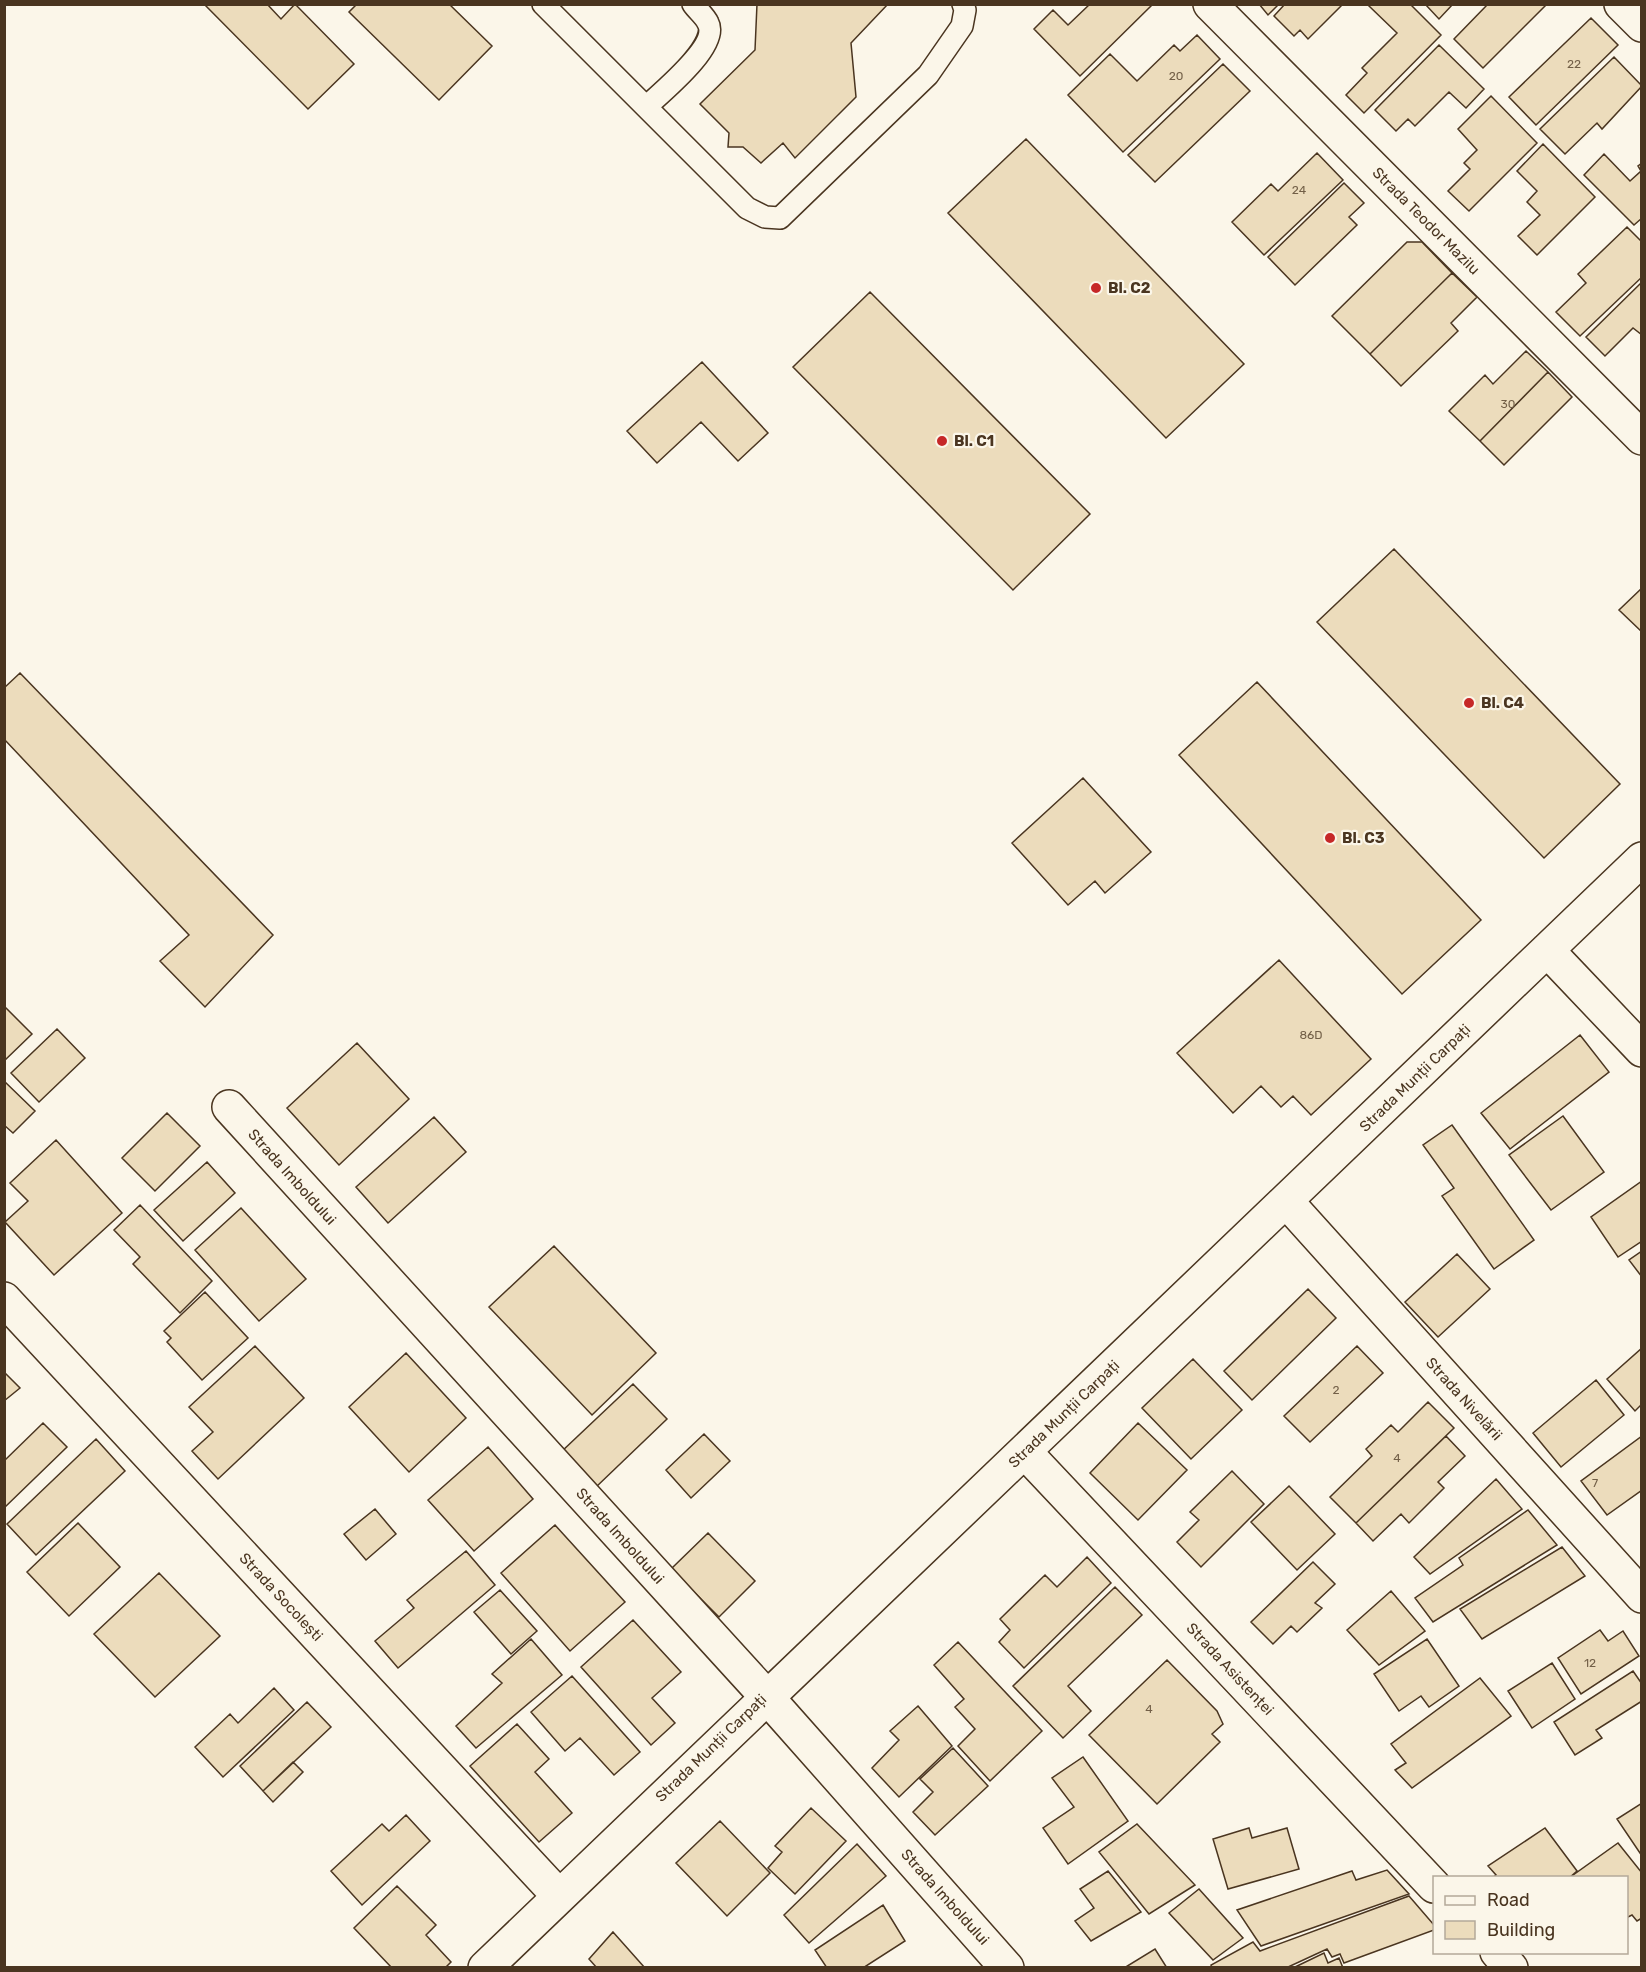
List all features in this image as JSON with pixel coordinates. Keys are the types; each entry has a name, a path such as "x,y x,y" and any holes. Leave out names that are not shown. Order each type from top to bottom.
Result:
{"street":[{"name":"Strada Teodor Mazilu","path":"1210,4 1641,438"},
{"path":"1621,4 1641,25"},
{"name":"Strada Munții Carpați","path":"485,1968 765,1696 1287,1202 1641,859"},
{"path":"1547,950 1641,1050"},
{"name":"Strada Imboldului","path":"229,1107 765,1696 1008,1968"},
{"name":"Strada Nivelării","path":"1287,1202 1641,1596"},
{"name":"Strada Socolești","path":"4,1299 558,1895"},
{"name":"Strada Asistenței","path":"1025,1452 1433,1885"},
{"path":"1498,1954 1511,1968"}],"lane":[{"path":"543,4 747,208 765,217 780,218 928,75 963,26 965,10 963,4"},
{"path":"646,107 699,55 710,36 709,23 693,4"}],"building":[{"path":"204,4 267,4 281,19 295,4 354,64 308,109"},
{"path":"357,4 449,4 492,46 439,100 349,12"},
{"path":"757,4 888,4 851,43 856,97 795,158 783,143 761,163 743,147 728,147 729,133 700,104 755,50"},
{"path":"1090,4 1153,4 1080,76 1034,29 1053,10 1068,25"},
{"path":"1259,4 1279,4 1268,15"},
{"path":"1285,4 1343,4 1308,39 1300,30 1294,36 1274,16"},
{"path":"1371,4 1410,4 1441,35 1364,113 1346,95 1367,73 1362,68 1397,33 1369,6"},
{"path":"1425,4 1453,4 1439,19"},
{"path":"1488,4 1547,4 1483,68 1454,39"},
{"path":"1591,18 1618,45 1536,125 1509,97"},
{"path":"1197,35 1220,59 1123,152 1068,95 1110,54 1137,81 1174,45 1180,51"},
{"path":"1439,45 1484,89 1466,108 1449,92 1415,126 1408,119 1396,131 1375,110"},
{"path":"1614,57 1642,86 1602,129 1597,123 1565,154 1540,129"},
{"path":"1223,64 1250,91 1155,182 1128,155"},
{"path":"1491,96 1537,143 1469,211 1448,191 1470,169 1464,163 1477,150 1458,129"},
{"name":"Bl. C2","path":"1026,139 1244,364 1166,438 948,213"},
{"path":"1543,144 1595,197 1537,255 1518,236 1540,215 1527,202 1537,191 1517,171"},
{"path":"1317,153 1343,180 1264,255 1232,222 1271,184 1278,191"},
{"path":"1604,154 1630,181 1641,171 1638,166 1642,163 1642,218 1634,225 1584,175"},
{"path":"1344,183 1364,203 1349,217 1357,225 1295,285 1268,257"},
{"path":"1627,227 1642,242 1642,277 1580,336 1556,312 1586,283 1578,274"},
{"path":"1407,242 1422,242 1452,273 1370,354 1332,316"},
{"path":"1452,273 1477,297 1451,323 1458,331 1401,386 1370,354"},
{"path":"1642,282 1642,335 1633,328 1605,356 1586,337"},
{"name":"Bl. C1","path":"870,292 1090,514 1013,590 793,367"},
{"path":"1526,351 1548,372 1480,441 1449,411 1485,375 1493,384"},
{"path":"702,362 768,433 738,461 701,422 657,463 627,431"},
{"path":"1548,372 1572,397 1504,465 1480,441"},
{"name":"Bl. C4","path":"1394,549 1620,784 1544,858 1317,622"},
{"path":"1642,588 1642,632 1619,610"},
{"path":"20,673 273,935 205,1007 160,961 189,935 4,739 4,688"},
{"name":"Bl. C3","path":"1257,682 1481,920 1402,994 1179,755"},
{"path":"1083,778 1151,852 1105,893 1095,881 1068,905 1012,843"},
{"path":"1279,960 1371,1059 1311,1115 1293,1096 1281,1107 1261,1086 1233,1113 1177,1053"},
{"path":"4,1006 32,1034 4,1061"},
{"path":"57,1029 85,1058 39,1102 11,1073"},
{"path":"1580,1035 1609,1072 1510,1149 1481,1113"},
{"path":"357,1043 409,1099 339,1165 287,1108"},
{"path":"4,1081 35,1111 13,1133 4,1125"},
{"path":"167,1113 200,1146 155,1191 122,1158"},
{"path":"1563,1116 1604,1172 1551,1210 1509,1155"},
{"path":"434,1117 466,1152 388,1223 356,1187"},
{"path":"1452,1125 1534,1240 1494,1269 1442,1196 1454,1188 1423,1145"},
{"path":"56,1140 122,1213 54,1275 5,1222 28,1201 10,1183"},
{"path":"207,1162 235,1193 183,1241 154,1210"},
{"path":"1642,1181 1642,1241 1618,1257 1591,1217"},
{"path":"140,1205 212,1281 180,1313 133,1264 140,1257 114,1230"},
{"path":"241,1208 306,1279 259,1321 195,1250"},
{"path":"554,1246 656,1353 592,1415 489,1307"},
{"path":"1642,1251 1642,1277 1629,1260"},
{"path":"1457,1254 1490,1289 1438,1337 1405,1302"},
{"path":"1308,1289 1336,1318 1252,1400 1224,1371"},
{"path":"205,1292 248,1338 202,1380 167,1342 171,1338 164,1331"},
{"path":"255,1346 304,1398 218,1479 192,1451 213,1432 189,1407"},
{"path":"1357,1346 1383,1373 1310,1442 1284,1416"},
{"path":"1642,1348 1642,1404 1635,1411 1607,1379"},
{"path":"406,1353 466,1418 409,1472 349,1407"},
{"path":"1193,1359 1242,1410 1191,1459 1142,1408"},
{"path":"4,1372 20,1388 4,1401"},
{"path":"1596,1380 1624,1415 1561,1467 1533,1433"},
{"path":"633,1384 667,1419 595,1488 560,1453"},
{"path":"1428,1402 1454,1428 1356,1523 1330,1497 1372,1456 1366,1449 1391,1425 1398,1432"},
{"path":"43,1423 67,1447 4,1508 4,1461"},
{"path":"1138,1423 1187,1470 1138,1520 1090,1473"},
{"path":"704,1434 730,1461 691,1498 666,1470"},
{"path":"1446,1436 1465,1456 1438,1482 1444,1488 1409,1523 1401,1514 1373,1541 1356,1523"},
{"path":"1642,1436 1642,1490 1607,1515 1581,1481"},
{"path":"96,1439 125,1471 36,1555 7,1524"},
{"path":"488,1447 533,1499 474,1551 428,1500"},
{"path":"1232,1471 1264,1504 1201,1567 1177,1542 1199,1520 1190,1512"},
{"path":"1496,1479 1522,1509 1430,1574 1414,1557"},
{"path":"1289,1486 1335,1534 1297,1570 1251,1522"},
{"path":"375,1509 396,1534 366,1560 344,1534"},
{"path":"1528,1510 1557,1545 1433,1622 1415,1598 1463,1565 1459,1558"},
{"path":"78,1523 120,1567 69,1616 27,1572"},
{"path":"555,1525 625,1602 570,1651 501,1573"},
{"path":"708,1533 755,1581 719,1617 671,1569"},
{"path":"1562,1547 1585,1576 1482,1639 1460,1609"},
{"path":"466,1551 495,1585 398,1668 375,1641 414,1608 407,1600"},
{"path":"1087,1557 1111,1583 1024,1668 999,1642 1010,1630 1000,1619 1045,1575 1057,1587"},
{"path":"1313,1562 1335,1584 1315,1603 1322,1608 1297,1632 1291,1626 1273,1644 1251,1622"},
{"path":"159,1573 220,1636 155,1697 94,1634"},
{"path":"1115,1587 1142,1615 1068,1686 1091,1711 1063,1738 1013,1686"},
{"path":"500,1590 537,1631 511,1654 474,1612"},
{"path":"1391,1591 1425,1631 1379,1665 1347,1630"},
{"path":"633,1620 681,1672 652,1698 675,1723 651,1745 581,1667"},
{"path":"1600,1630 1608,1641 1623,1631 1639,1656 1581,1694 1558,1658"},
{"path":"531,1639 562,1675 476,1748 456,1726 502,1683 492,1674"},
{"path":"1427,1639 1459,1686 1429,1707 1421,1696 1399,1711 1374,1674"},
{"path":"958,1642 1042,1731 990,1781 958,1746 975,1729 955,1707 964,1699 934,1665"},
{"path":"1167,1660 1217,1711 1223,1724 1212,1734 1220,1742 1157,1804 1089,1735"},
{"path":"1552,1663 1575,1699 1532,1728 1508,1691"},
{"path":"1633,1671 1642,1684 1642,1701 1596,1730 1602,1738 1575,1755 1554,1722"},
{"path":"572,1676 640,1752 614,1775 580,1738 565,1751 531,1712"},
{"path":"1480,1678 1511,1716 1412,1788 1395,1770 1406,1763 1391,1744"},
{"path":"274,1688 294,1710 223,1777 195,1747 230,1714 238,1723"},
{"path":"307,1702 331,1727 263,1791 240,1766"},
{"path":"918,1706 952,1746 899,1797 872,1768 899,1740 890,1731"},
{"path":"517,1724 549,1759 535,1772 572,1813 539,1842 470,1766"},
{"path":"953,1748 988,1786 935,1835 913,1812 933,1792 920,1779"},
{"path":"1083,1757 1128,1821 1068,1864 1043,1828 1074,1807 1052,1778"},
{"path":"293,1762 303,1772 273,1802 263,1791"},
{"path":"1642,1803 1642,1856 1617,1819"},
{"path":"811,1808 846,1841 795,1894 768,1868 782,1852 775,1846"},
{"path":"406,1815 430,1841 362,1905 331,1871 382,1824 389,1831"},
{"path":"720,1821 770,1873 727,1916 676,1863"},
{"path":"1137,1824 1195,1885 1149,1914 1099,1852"},
{"path":"1249,1828 1252,1838 1287,1828 1299,1869 1228,1889 1213,1839"},
{"path":"1545,1828 1577,1871 1571,1876 1495,1876 1488,1866"},
{"path":"1618,1843 1642,1873 1642,1918 1637,1921 1632,1915 1628,1917 1628,1876 1572,1876"},
{"path":"857,1844 886,1876 809,1943 784,1915"},
{"path":"1387,1870 1409,1894 1261,1946 1237,1910 1352,1871 1356,1880"},
{"path":"1108,1871 1141,1912 1091,1941 1075,1921 1094,1908 1080,1889"},
{"path":"397,1886 436,1925 426,1935 451,1962 445,1968 392,1968 354,1928"},
{"path":"1199,1889 1243,1938 1213,1960 1169,1913"},
{"path":"1409,1896 1433,1924 1433,1930 1344,1963 1340,1954 1332,1957 1327,1949 1286,1968 1212,1968 1211,1965 1253,1942 1260,1951"},
{"path":"883,1905 905,1941 863,1968 827,1968 815,1950"},
{"path":"613,1932 645,1968 597,1968 589,1959"},
{"path":"1155,1949 1167,1968 1124,1968"},
{"path":"1324,1953 1328,1963 1339,1958 1343,1968 1293,1968"}],"place":[{"name":"Bl. C2","path":"1096,288"},
{"name":"Bl. C1","path":"942,441"},
{"name":"Bl. C4","path":"1469,703"},
{"name":"Bl. C3","path":"1330,838"}]}
